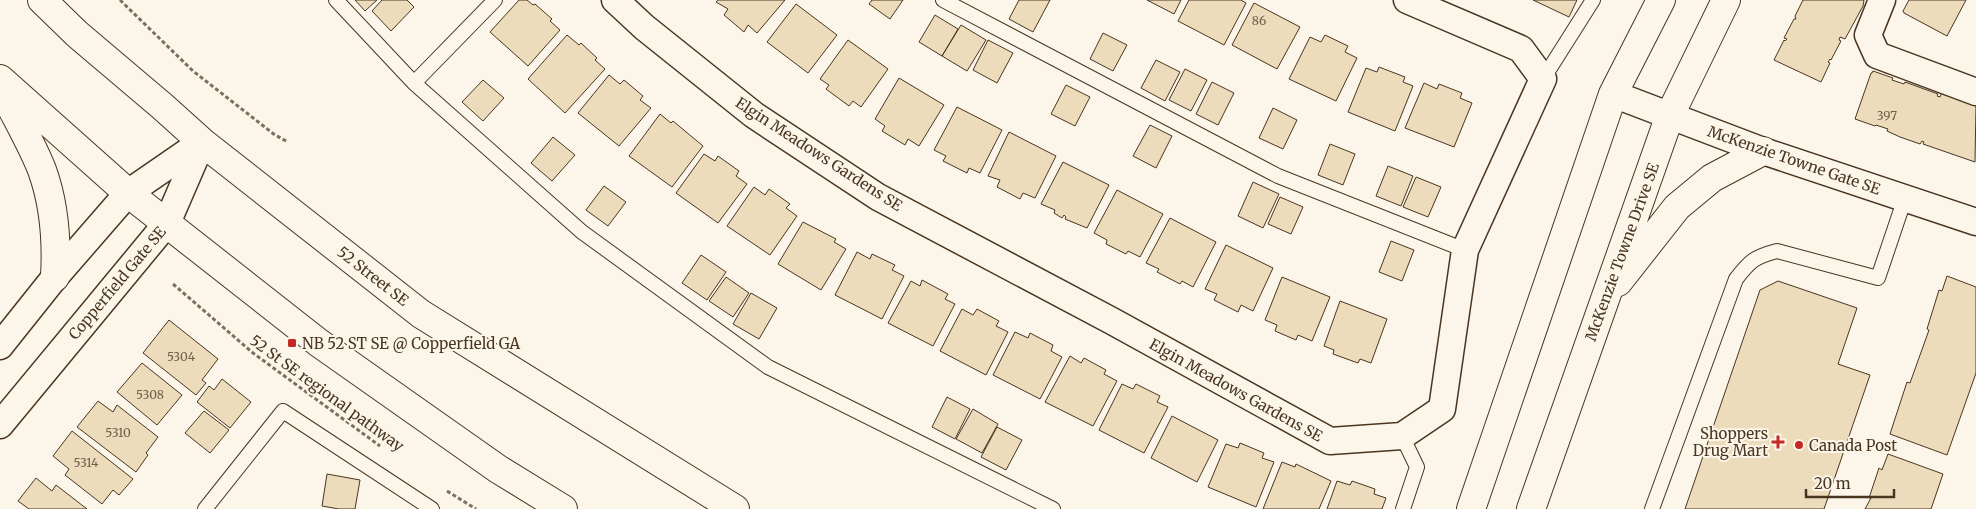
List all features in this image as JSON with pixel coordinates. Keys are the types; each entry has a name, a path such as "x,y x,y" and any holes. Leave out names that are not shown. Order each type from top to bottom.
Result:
{"main road":[{"name":"52 Street SE","path":"42,0 76,34 202,142 421,314 735,509"},
{"path":"1471,509 1613,94 1661,0"},
{"name":"McKenzie Towne Drive SE","path":"1531,509 1670,116 1726,0"},
{"path":"0,79 128,193 319,343 498,469 563,509"},
{"path":"0,86 42,170 52,208 56,261 55,276"},
{"path":"1604,299 1677,207 1712,178 1763,151"}],"street":[{"name":"Elgin Meadows Gardens SE","path":"615,0 644,27 754,115 878,197 1112,321 1330,441 1402,436"},
{"path":"1402,436 1442,409 1465,250 1543,80 1521,50 1407,0"},
{"path":"1882,0 1868,35 1877,55 1976,92"},
{"name":"McKenzie Towne Gate SE","path":"1613,94 1763,151 1976,222"},
{"path":"0,346 55,276 128,193 202,142"},
{"name":"Copperfield Gate SE","path":"0,425 167,223 202,142"}],"lane":[{"path":"336,0 414,83 582,232 768,368 1053,509"},
{"path":"414,83 495,0"},
{"path":"943,0 1278,176 1465,250"},
{"path":"1543,80 1593,0"},
{"path":"1652,509 1736,279 1749,262 1763,254 1777,251 1878,278 1905,198"},
{"path":"205,509 283,411 432,509"},
{"path":"1402,436 1417,467 1403,509"}],"path":[{"path":"120,0 193,71 275,135 288,142"},
{"name":"52 St SE regional pathway","path":"173,284 252,353 380,446"},
{"path":"444,489 476,509"}],"building":[{"path":"355,0 377,0 365,11"},
{"path":"382,0 407,0 414,7 391,31 372,11"},
{"path":"519,0 527,0 533,5 535,4 552,19 550,21 560,30 528,66 490,32"},
{"path":"718,0 785,0 757,33 748,25 744,32 724,15 728,9 716,2"},
{"path":"872,0 903,0 890,19 869,4"},
{"path":"1019,0 1050,0 1033,32 1009,19"},
{"path":"1147,0 1181,0 1174,14"},
{"path":"1189,0 1241,0 1246,3 1224,45 1178,21"},
{"path":"1533,0 1577,0 1569,17"},
{"path":"1803,0 1864,0 1863,6 1845,39 1840,37 1839,40 1841,41 1828,62 1830,63 1821,82 1774,60 1784,40 1787,39 1784,38 1794,19 1796,19 1795,16"},
{"path":"1909,0 1966,0 1947,36 1904,13 1903,11"},
{"path":"1254,3 1300,27 1277,69 1232,45"},
{"path":"796,4 837,35 808,73 767,42"},
{"path":"935,15 958,29 942,56 919,42"},
{"path":"961,25 986,40 967,71 942,56"},
{"path":"1103,33 1127,45 1113,71 1090,59"},
{"path":"567,35 579,45 581,43 597,58 595,60 605,69 565,113 528,79"},
{"path":"1325,35 1348,46 1345,52 1357,58 1336,101 1289,79 1310,37 1321,42"},
{"path":"848,40 888,69 861,107 853,101 849,106 826,89 829,85 820,79"},
{"path":"988,40 1013,53 997,83 973,70"},
{"path":"1156,60 1180,72 1165,101 1141,88"},
{"path":"1379,67 1405,77 1403,82 1413,86 1395,131 1348,112 1366,68 1377,72"},
{"path":"1185,69 1207,80 1191,111 1169,100"},
{"path":"1873,71 1893,78 1892,80 1904,84 1905,82 1938,94 1937,96 1940,97 1942,92 1976,104 1975,162 1923,144 1924,142 1922,141 1920,144 1887,131 1888,129 1855,119"},
{"path":"609,75 620,84 624,80 643,96 640,100 651,108 619,146 578,113"},
{"path":"899,78 944,105 919,146 908,139 905,145 882,131 885,126 875,119"},
{"path":"483,80 504,98 483,121 462,102"},
{"path":"1212,82 1234,93 1218,125 1196,114"},
{"path":"1424,83 1437,89 1439,84 1462,93 1460,98 1472,103 1454,147 1405,128"},
{"path":"1066,85 1090,97 1075,126 1051,114"},
{"path":"957,107 1002,130 980,173 969,168 967,173 943,161 946,156 934,150"},
{"path":"1273,108 1297,120 1283,149 1259,138"},
{"path":"660,114 671,123 673,121 703,146 672,187 629,156"},
{"path":"1150,125 1172,136 1156,168 1133,156"},
{"path":"1009,132 1056,156 1035,198 1023,193 1020,199 997,187 1000,180 988,176"},
{"path":"553,137 575,155 552,181 531,163"},
{"path":"1330,144 1355,154 1343,185 1318,175"},
{"path":"704,154 715,161 718,156 739,171 736,176 747,184 718,223 676,193"},
{"path":"1063,162 1109,185 1087,228 1065,219 1064,215 1062,218 1054,213 1055,210 1041,204"},
{"path":"1388,166 1413,176 1401,206 1376,196"},
{"path":"1416,177 1441,187 1428,217 1403,207"},
{"path":"1253,182 1279,194 1263,228 1238,216"},
{"path":"604,186 626,202 608,226 586,210"},
{"path":"754,187 765,195 769,189 790,204 786,208 797,216 770,255 727,226"},
{"path":"1117,190 1163,214 1140,257 1128,251 1126,254 1106,244 1107,240 1094,233"},
{"path":"1280,197 1303,207 1291,234 1268,224"},
{"path":"1170,218 1216,242 1193,287 1182,281 1180,284 1157,272 1159,269 1146,263"},
{"path":"803,222 836,239 834,242 846,249 821,290 778,264"},
{"path":"1391,241 1414,250 1402,281 1379,272"},
{"path":"1226,245 1273,268 1253,311 1241,305 1238,312 1214,300 1217,294 1205,289"},
{"path":"857,252 870,259 872,254 895,265 892,270 904,276 882,319 835,295"},
{"path":"701,255 726,272 707,300 682,283"},
{"path":"1947,276 1976,287 1976,373 1947,455 1890,434 1907,382 1910,383 1929,330 1927,329 1939,290 1942,291"},
{"path":"726,277 749,293 733,317 709,301"},
{"path":"1282,277 1330,297 1312,341 1298,335 1296,340 1275,331 1277,325 1265,320"},
{"path":"922,280 948,294 945,299 955,304 933,346 888,323 911,281 920,286"},
{"name":"Shoppers Drug Mart","path":"1778,281 1857,308 1838,364 1870,375 1824,509 1685,509 1760,290"},
{"path":"751,293 777,308 759,339 733,324"},
{"path":"1340,301 1387,319 1371,363 1360,359 1358,363 1333,354 1334,350 1324,346"},
{"path":"962,309 973,315 977,309 999,321 996,326 1008,332 986,375 940,351"},
{"path":"169,320 218,359 202,380 206,383 196,395 143,353"},
{"path":"1015,332 1028,338 1030,333 1053,345 1051,351 1062,357 1040,399 993,375"},
{"path":"1070,356 1081,363 1084,358 1106,370 1104,374 1117,381 1093,426 1045,402"},
{"path":"142,363 182,395 157,425 117,392"},
{"path":"222,379 251,402 230,428 197,402 209,386 214,390"},
{"path":"1122,384 1133,389 1136,384 1160,396 1157,402 1168,407 1144,453 1099,430"},
{"path":"947,397 970,409 955,439 932,427"},
{"path":"98,401 113,412 117,405 158,437 146,453 148,455 136,472 77,427"},
{"path":"973,409 998,424 982,453 956,439"},
{"path":"204,411 229,430 210,453 185,433"},
{"path":"1172,416 1218,440 1197,482 1151,458"},
{"path":"997,427 1022,440 1006,470 981,457"},
{"path":"72,431 133,479 119,495 113,490 102,504 65,475 69,469 53,456"},
{"path":"1240,443 1264,453 1262,458 1274,462 1256,507 1208,487 1226,444 1238,448"},
{"path":"1888,454 1943,474 1931,509 1865,509 1871,498 1869,498 1879,468 1882,470"},
{"path":"1282,462 1295,467 1296,464 1331,481 1319,509 1263,509"},
{"path":"327,474 360,480 355,509 322,506"},
{"path":"36,478 52,491 56,485 87,509 29,509 18,501"},
{"path":"1337,481 1350,485 1352,481 1375,489 1374,494 1386,498 1382,509 1327,509"}],"place":[{"name":"NB 52 ST SE @ Copperfield GA","path":"292,343"},
{"name":"Shoppers Drug Mart","path":"1778,442"},
{"name":"Canada Post","path":"1799,445"}]}
